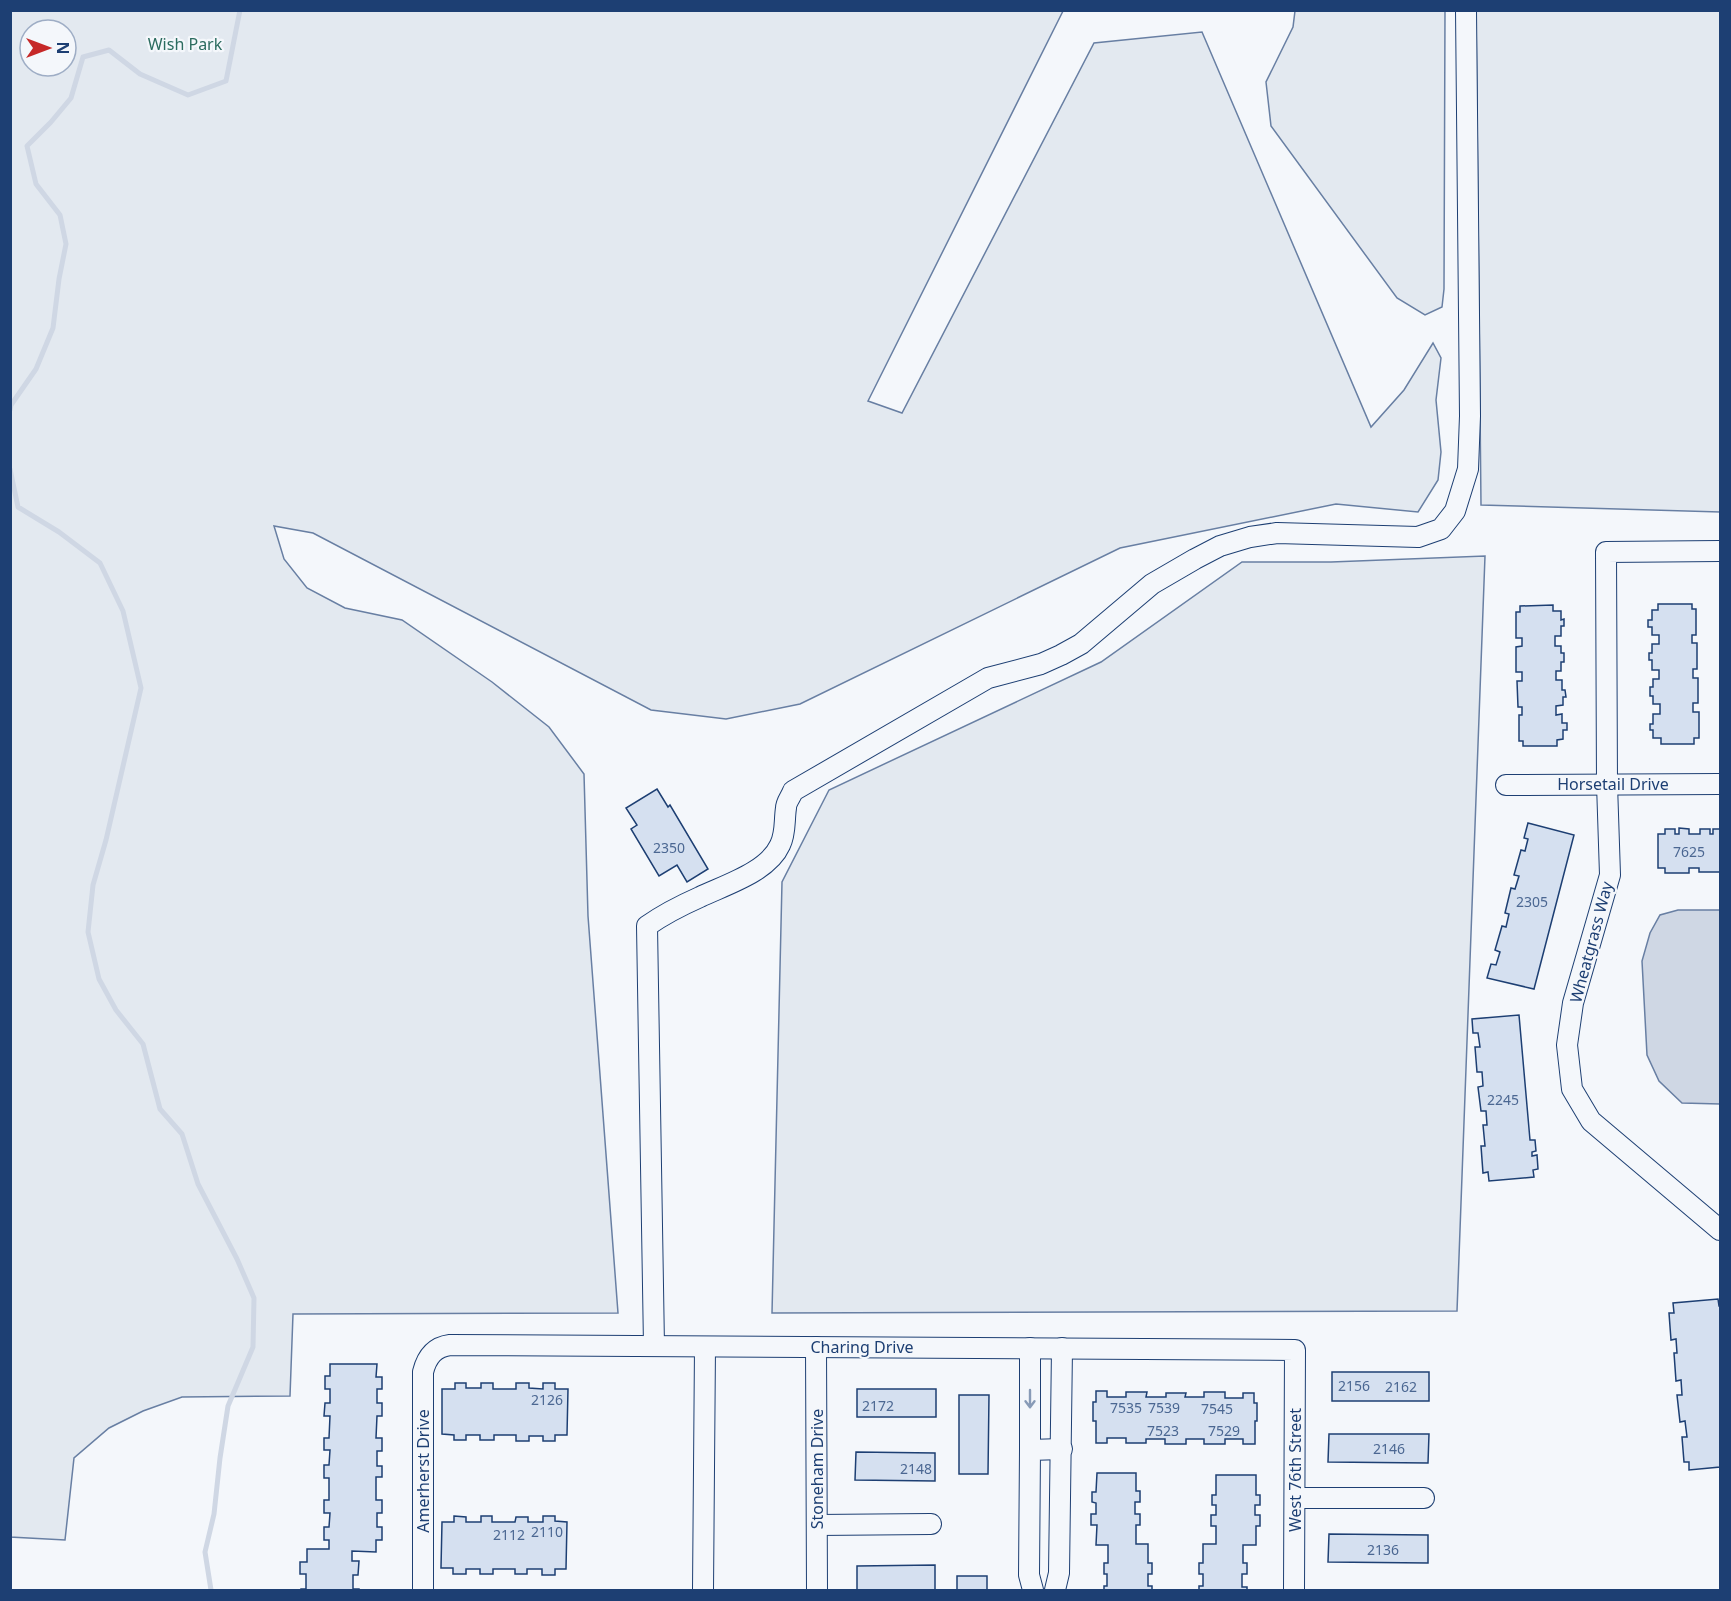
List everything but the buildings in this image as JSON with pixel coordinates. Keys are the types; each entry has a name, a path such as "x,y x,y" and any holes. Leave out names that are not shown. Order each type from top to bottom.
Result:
{"street":[{"path":"654,1346 647,926 682,905 746,877 766,862 780,846 786,823 786,806 793,791 988,678 1041,664 1081,644 1152,584 1220,546 1250,537 1277,533 1418,537 1441,529 1455,511 1468,469 1470,416 1466,10"},
{"name":"Wheatgrass Way","path":"1720,551 1606,552 1607,784 1610,875 1573,1003 1567,1045 1572,1089 1591,1121 1720,1230"},
{"name":"Horsetail Drive","path":"1506,785 1720,784"},
{"name":"Charing Drive","path":"432,1353 441,1347 450,1345 1295,1350"},
{"path":"703,1590 705,1347"},
{"name":"Stoneham Drive","path":"816,1347 817,1590"},
{"path":"1030,1348 1029,1575 1033,1590"},
{"path":"1055,1590 1059,1573 1062,1348"},
{"name":"West 76th Street","path":"1294,1590 1295,1350"},
{"name":"Amerherst Drive","path":"423,1590 423,1372 432,1353"},
{"path":"1030,1450 1062,1449"},
{"path":"1295,1498 1424,1498"},
{"path":"818,1525 931,1524"}],"green space":[{"name":"Wish Park","path":"10,11 1063,11 868,401 902,413 1094,43 1202,32 1371,427 1404,390 1433,343 1441,358 1436,400 1441,452 1438,480 1418,512 1336,504 1120,548 800,704 726,719 651,710 313,533 274,526 284,559 307,588 345,608 402,620 492,682 549,727 584,774 588,916 618,1313 293,1314 290,1396 182,1397 143,1411 109,1428 74,1458 65,1540 10,1537"},
{"path":"1295,11 1445,11 1444,289 1442,307 1425,315 1397,298 1271,126 1266,82 1293,27"},
{"path":"1476,11 1720,11 1720,512 1481,505"},
{"path":"1485,556 1457,1311 772,1313 782,882 829,790 1101,662 1242,562 1331,562"}],"shaded area":[{"path":"1678,910 1720,910 1720,1104 1682,1103 1659,1081 1647,1055 1642,961 1650,933 1660,915"}],"waterway":[{"path":"10,410 11,405 36,369 53,328 66,244 60,215 36,184 27,146 71,98 83,57 109,50 140,74 188,95 226,81 240,10"},
{"path":"10,469 18,507 59,532 100,563 123,611 141,688 106,840 93,885 88,932 99,979 116,1010 143,1044 160,1109 182,1134 198,1184 237,1259 254,1298 253,1347 228,1406 214,1514 205,1552 211,1590"}]}
